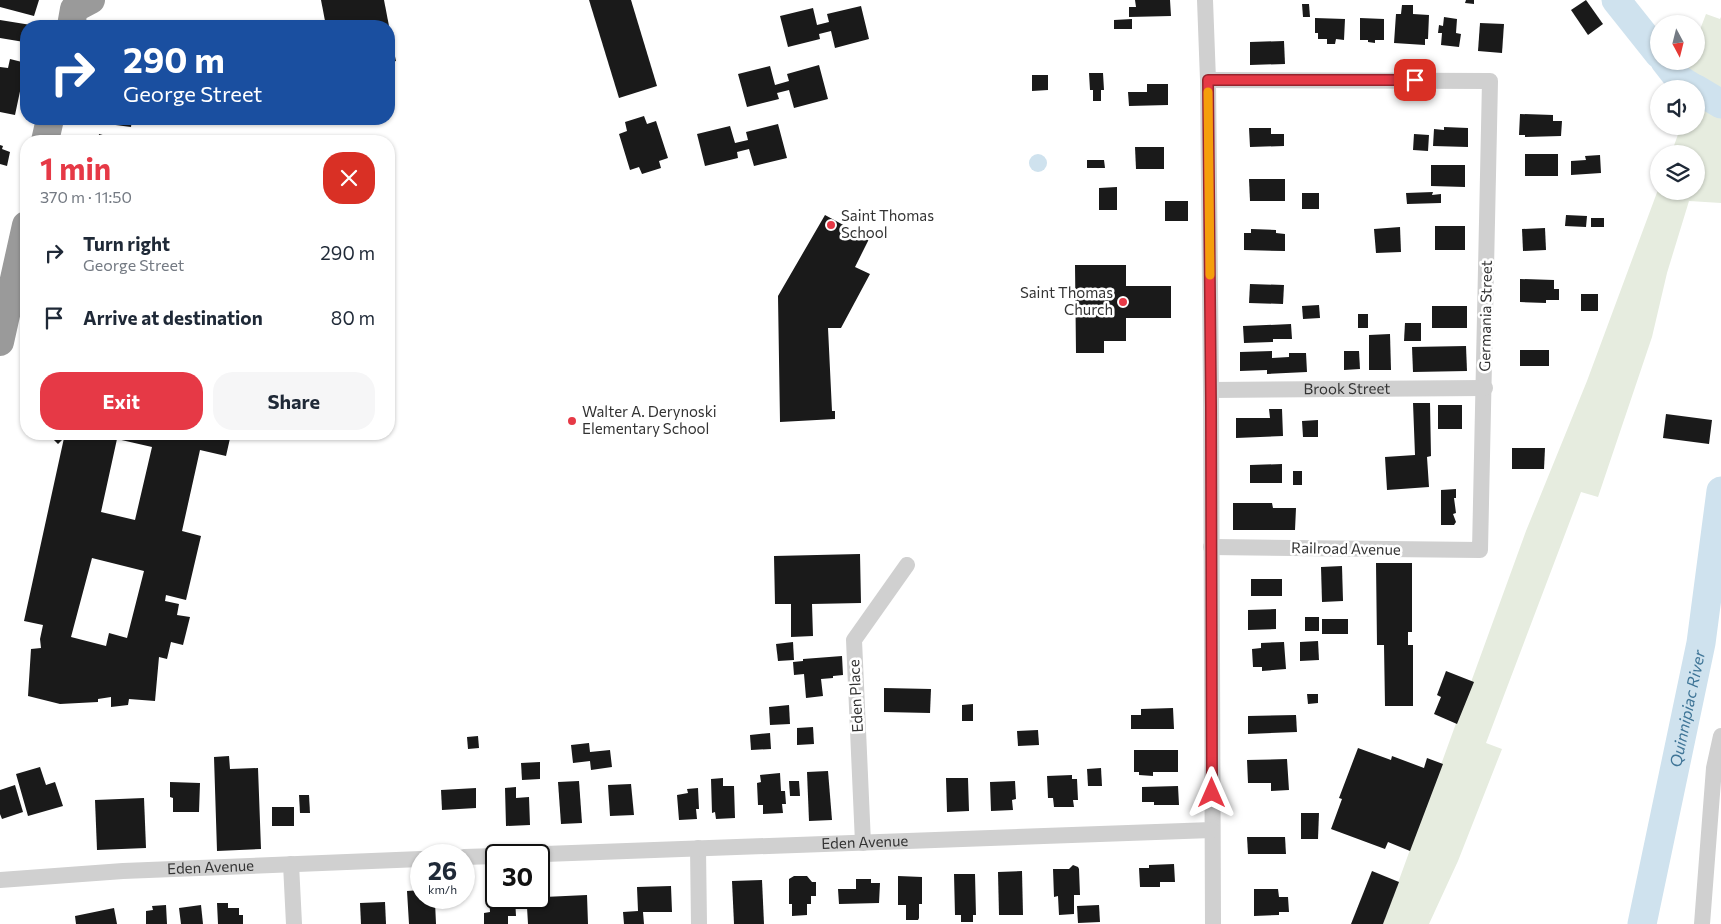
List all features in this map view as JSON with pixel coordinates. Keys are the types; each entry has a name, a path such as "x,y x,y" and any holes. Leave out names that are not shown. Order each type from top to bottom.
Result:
{"highway":[{"path":"72,20 74,10 91,0"},
{"path":"0,342 20,252"}],"street":[{"path":"1205,0 1208,80 1211,390 1213,924"},
{"name":"Germania Street","path":"1208,80 1490,81 1485,388 1480,550"},
{"name":"Brook Street","path":"1211,390 1485,388"},
{"name":"Railroad Avenue","path":"1211,547 1480,550"},
{"name":"Eden Place","path":"863,843 854,640 907,565"},
{"path":"1702,924 1714,768 1721,736"},
{"name":"Eden Avenue","path":"550,854 1212,830"},
{"path":"698,848 699,924"},
{"name":"Eden Avenue","path":"0,880 114,871 410,859"},
{"path":"291,864 294,924"}],"shaded area":[{"path":"1706,14 1720,19 1721,17 1721,203 1689,201 1667,273 1652,337 1598,497 1581,492 1486,743 1502,749 1458,861 1429,924 1383,924 1526,531 1587,381 1654,200 1705,200 1705,145 1674,145 1678,135 1705,135 1705,80 1684,80 1682,78 1685,70 1705,70"}],"water":[{"path":"1038,154 1044,157 1047,163 1044,169 1038,172 1032,169 1029,163 1032,157"}],"building":[{"path":"0,0 39,0 34,16 0,7"},
{"path":"321,0 384,0 388,20 325,20"},
{"path":"589,0 631,0 657,86 619,98"},
{"path":"1135,0 1170,0 1171,16 1129,17 1129,7 1136,7"},
{"path":"1466,0 1474,0 1474,4 1465,3"},
{"path":"1586,0 1603,24 1588,35 1571,10"},
{"path":"1302,4 1309,4 1310,17 1303,17"},
{"path":"1402,5 1413,5 1413,14 1429,15 1428,39 1425,39 1425,45 1394,43 1396,14 1401,14"},
{"path":"861,6 869,39 835,48 831,31 819,34 820,39 788,47 780,16 813,8 817,25 829,22 827,14"},
{"path":"1444,17 1457,19 1456,33 1461,34 1459,47 1441,45 1442,33 1438,33 1439,25 1443,26"},
{"path":"1315,18 1345,19 1344,40 1336,39 1335,44 1327,44 1327,39 1318,39 1318,33 1315,33"},
{"path":"1360,18 1384,19 1384,40 1375,40 1375,43 1368,42 1368,40 1360,40"},
{"path":"1132,19 1132,29 1114,29 1114,20"},
{"path":"0,20 20,23 20,41 0,38"},
{"path":"1480,23 1504,24 1502,53 1478,51"},
{"path":"1284,41 1285,64 1250,65 1250,42"},
{"path":"10,59 20,62 20,91 15,115 0,112 0,67 8,68"},
{"path":"819,65 828,99 794,108 789,90 777,93 779,99 747,107 738,74 770,66 775,85 789,81 787,74"},
{"path":"1089,73 1103,73 1104,90 1101,90 1101,101 1093,101 1093,90 1090,90"},
{"path":"1032,75 1048,75 1048,90 1032,91"},
{"path":"1147,84 1168,84 1168,105 1129,106 1128,92 1147,92"},
{"path":"1520,114 1553,115 1553,121 1562,121 1561,136 1525,137 1525,135 1519,135"},
{"path":"644,116 647,124 656,121 668,158 659,161 661,168 642,174 639,167 630,170 619,134 627,131 625,122"},
{"path":"778,124 787,158 754,166 749,149 737,152 738,158 705,166 697,134 730,126 735,143 748,140 746,132"},
{"path":"116,125 131,125 131,127"},
{"path":"1444,127 1468,128 1468,147 1433,146 1434,129 1444,130"},
{"path":"1249,128 1271,128 1271,134 1284,134 1284,146 1250,147"},
{"path":"1414,134 1429,135 1428,151 1413,150"},
{"path":"0,145 3,146 2,149 10,152 7,166 0,164"},
{"path":"1135,147 1164,147 1164,169 1136,169"},
{"path":"1525,154 1558,154 1558,176 1525,176"},
{"path":"1600,155 1601,173 1571,175 1571,161 1586,160 1585,156"},
{"path":"1087,160 1104,160 1105,168 1087,168"},
{"path":"1431,165 1465,165 1465,187 1431,186"},
{"path":"1249,179 1285,179 1285,201 1250,201"},
{"path":"1117,187 1117,210 1099,210 1099,188"},
{"path":"1433,192 1432,195 1441,194 1441,203 1407,204 1406,193"},
{"path":"1302,193 1319,193 1319,209 1302,209"},
{"path":"1165,201 1188,201 1188,221 1165,221"},
{"path":"825,215 869,239 855,267 870,274 841,328 828,328 832,411 835,411 835,419 780,422 778,296"},
{"path":"1566,215 1587,216 1586,227 1565,226"},
{"path":"1591,218 1604,218 1604,227 1591,227"},
{"path":"1435,226 1465,226 1465,250 1435,250"},
{"path":"1400,227 1401,252 1376,253 1374,229"},
{"path":"1545,228 1546,250 1523,251 1522,229"},
{"path":"1251,229 1276,230 1276,233 1285,234 1285,251 1244,250 1244,233 1251,233"},
{"name":"Saint Thomas Church","path":"1075,265 1126,265 1126,286 1171,286 1171,318 1126,318 1126,341 1104,341 1104,353 1076,353"},
{"path":"1520,279 1554,280 1554,289 1559,289 1559,300 1546,300 1546,303 1520,302"},
{"path":"1250,284 1284,285 1283,304 1249,303"},
{"path":"1581,294 1598,294 1598,311 1581,311"},
{"path":"1319,305 1320,318 1303,319 1302,306"},
{"path":"1432,306 1467,306 1467,328 1432,328"},
{"path":"1358,314 1368,314 1368,328 1358,328"},
{"path":"1405,323 1421,323 1421,341 1404,341"},
{"path":"1291,324 1292,339 1273,339 1273,342 1244,343 1243,326"},
{"path":"1390,334 1391,370 1369,370 1369,335"},
{"path":"1466,346 1467,371 1413,372 1412,347"},
{"path":"1520,350 1549,350 1549,366 1520,366"},
{"path":"1272,351 1272,358 1289,357 1289,353 1306,353 1307,372 1267,374 1267,370 1240,371 1240,352"},
{"path":"1344,351 1359,351 1360,369 1344,370"},
{"path":"1413,403 1430,403 1431,456 1427,457 1429,487 1387,490 1385,457 1415,455"},
{"path":"1438,405 1462,405 1462,429 1438,429"},
{"path":"1269,409 1282,409 1283,436 1236,438 1236,418 1270,418"},
{"path":"1666,414 1712,420 1709,444 1663,438"},
{"path":"1318,420 1318,437 1303,437 1302,421"},
{"path":"54,440 62,440 58,444"},
{"path":"64,440 117,440 101,512 135,520 152,447 121,440 230,440 226,456 200,450 182,531 201,536 186,600 166,595 165,601 179,604 177,615 190,617 183,645 171,642 167,659 159,657 155,701 129,699 128,705 111,707 111,697 98,699 98,702 60,704 28,696 31,649 41,648 40,639 43,625 24,621","holes":["92,558 144,571 127,638 109,633 106,646 71,637"]},
{"path":"1512,448 1545,448 1544,469 1512,469"},
{"path":"1282,464 1282,483 1250,483 1250,465"},
{"path":"1293,471 1302,471 1302,485 1293,485"},
{"path":"1456,489 1456,498 1454,498 1456,513 1453,514 1456,522 1454,525 1441,525 1441,490"},
{"path":"1233,503 1272,503 1273,508 1296,508 1295,530 1233,530"},
{"path":"860,554 861,603 812,604 813,636 791,637 791,604 775,604 774,556"},
{"path":"1376,563 1412,563 1412,632 1408,632 1408,645 1413,645 1413,706 1385,706 1384,645 1377,645"},
{"path":"1342,566 1343,601 1322,602 1321,567"},
{"path":"1251,579 1282,579 1282,596 1251,596"},
{"path":"1276,609 1276,629 1248,630 1248,610"},
{"path":"1305,617 1319,617 1319,631 1305,631"},
{"path":"1322,619 1348,619 1348,634 1322,634"},
{"path":"1318,641 1319,660 1300,661 1300,642"},
{"path":"793,642 794,660 778,661 776,644"},
{"path":"1284,642 1286,669 1262,671 1262,667 1253,667 1252,649 1261,648 1261,643"},
{"path":"842,656 843,675 821,679 823,696 806,698 804,674 794,675 793,662 803,661 803,659"},
{"path":"1446,671 1474,682 1457,724 1434,714 1441,697 1437,695"},
{"path":"884,688 931,689 930,713 884,712"},
{"path":"1307,694 1318,694 1318,703 1308,704"},
{"path":"973,704 973,721 962,721 962,705"},
{"path":"789,705 790,724 770,725 769,707"},
{"path":"1173,708 1174,729 1131,729 1131,715 1141,715 1141,709"},
{"path":"1296,715 1297,732 1248,734 1248,716"},
{"path":"813,727 814,744 797,745 797,728"},
{"path":"1038,730 1039,745 1018,746 1017,731"},
{"path":"770,733 771,749 751,750 750,735"},
{"path":"478,736 479,748 468,749 467,737"},
{"path":"589,743 590,752 610,750 612,767 591,770 590,761 573,763 571,745"},
{"path":"1358,748 1391,760 1392,756 1424,768 1427,758 1443,764 1410,851 1388,842 1385,849 1331,829 1342,799 1339,798"},
{"path":"1134,750 1178,750 1178,772 1153,772 1153,776 1139,775 1139,772 1134,772"},
{"path":"229,756 230,769 258,768 261,849 217,851 214,757"},
{"path":"1287,759 1289,790 1271,791 1271,783 1248,783 1247,760"},
{"path":"540,762 540,779 522,780 521,763"},
{"path":"40,767 46,785 55,782 63,806 28,816 16,774"},
{"path":"1101,768 1102,786 1088,786 1087,769"},
{"path":"828,771 832,820 809,821 807,772"},
{"path":"780,773 781,791 785,791 786,804 782,804 783,813 763,814 763,805 758,805 757,783 761,782 760,775"},
{"path":"1072,775 1072,779 1077,779 1078,800 1073,800 1074,807 1054,807 1053,798 1048,798 1047,776"},
{"path":"723,778 723,786 734,786 735,818 716,819 715,812 712,813 711,779"},
{"path":"946,778 968,778 969,811 947,812"},
{"path":"579,781 582,823 561,824 558,782"},
{"path":"789,781 799,781 800,796 790,796"},
{"path":"1015,781 1016,799 1012,800 1013,810 991,811 990,782"},
{"path":"170,782 200,783 199,812 173,812"},
{"path":"631,784 634,815 610,816 608,785"},
{"path":"15,785 23,812 2,819 0,814 0,790"},
{"path":"1178,786 1179,805 1154,805 1154,802 1142,802 1142,787"},
{"path":"516,787 516,798 529,797 530,825 506,826 505,788"},
{"path":"476,788 476,808 442,810 441,790"},
{"path":"698,788 699,809 696,809 697,819 679,820 677,795 688,793 687,789"},
{"path":"299,795 309,795 310,813 300,813"},
{"path":"144,798 146,848 97,850 95,800"},
{"path":"272,807 294,807 294,826 272,826"},
{"path":"1301,813 1319,813 1318,839 1301,839"},
{"path":"1247,837 1285,837 1286,854 1248,854"},
{"path":"1174,864 1175,882 1160,882 1160,887 1140,887 1139,868 1149,868 1149,865"},
{"path":"1073,865 1079,869 1080,895 1074,895 1074,914 1059,915 1058,896 1054,897 1053,869 1069,869"},
{"path":"1022,871 1023,915 999,915 998,872"},
{"path":"1372,871 1399,882 1383,924 1351,924"},
{"path":"954,874 975,874 976,915 973,915 973,922 961,922 961,915 955,915"},
{"path":"794,876 807,876 812,882 816,882 816,896 811,896 811,904 807,904 807,915 792,916 792,904 789,904 789,879"},
{"path":"898,876 922,877 922,904 919,904 918,920 906,920 906,905 898,905"},
{"path":"856,879 871,879 871,883 880,883 879,903 839,904 838,889 856,889"},
{"path":"762,880 764,924 734,924 732,881"},
{"path":"671,886 672,912 643,912 644,924 624,924 623,912 638,911 637,887"},
{"path":"1254,889 1278,889 1279,897 1288,897 1289,912 1279,912 1279,915 1254,916"},
{"path":"407,891 410,891 410,909 435,909 436,924 409,924"},
{"path":"587,895 588,924 528,924 527,909 550,909 550,897"},
{"path":"385,902 386,924 361,924 360,903"},
{"path":"217,903 228,903 228,908 239,908 239,915 243,915 243,924 218,924"},
{"path":"166,905 167,924 146,924 146,911 153,910 152,906"},
{"path":"201,905 203,924 181,924 179,908"},
{"path":"1099,905 1100,922 1078,923 1077,906"},
{"path":"114,908 117,924 76,924 75,916"},
{"path":"490,909 516,909 516,916 508,916 508,924 484,924 484,913 490,912"}],"waterway":[{"name":"Quinnipiac River","path":"1616,0 1650,43"},
{"name":"Quinnipiac River","path":"1672,70 1681,80"},
{"name":"Quinnipiac River","path":"1705,94 1721,104"},
{"name":"Quinnipiac River","path":"1642,924 1701,643 1721,491"}],"slow traffic":[{"path":"1208,92 1210,275"}],"place":[{"name":"Saint Thomas School","path":"831,225"},
{"name":"Saint Thomas Church","path":"1123,302"},
{"name":"Walter A. Derynoski Elementary School","path":"572,421"}],"route":[{"path":"1212,793 1208,80 1415,80"}]}
